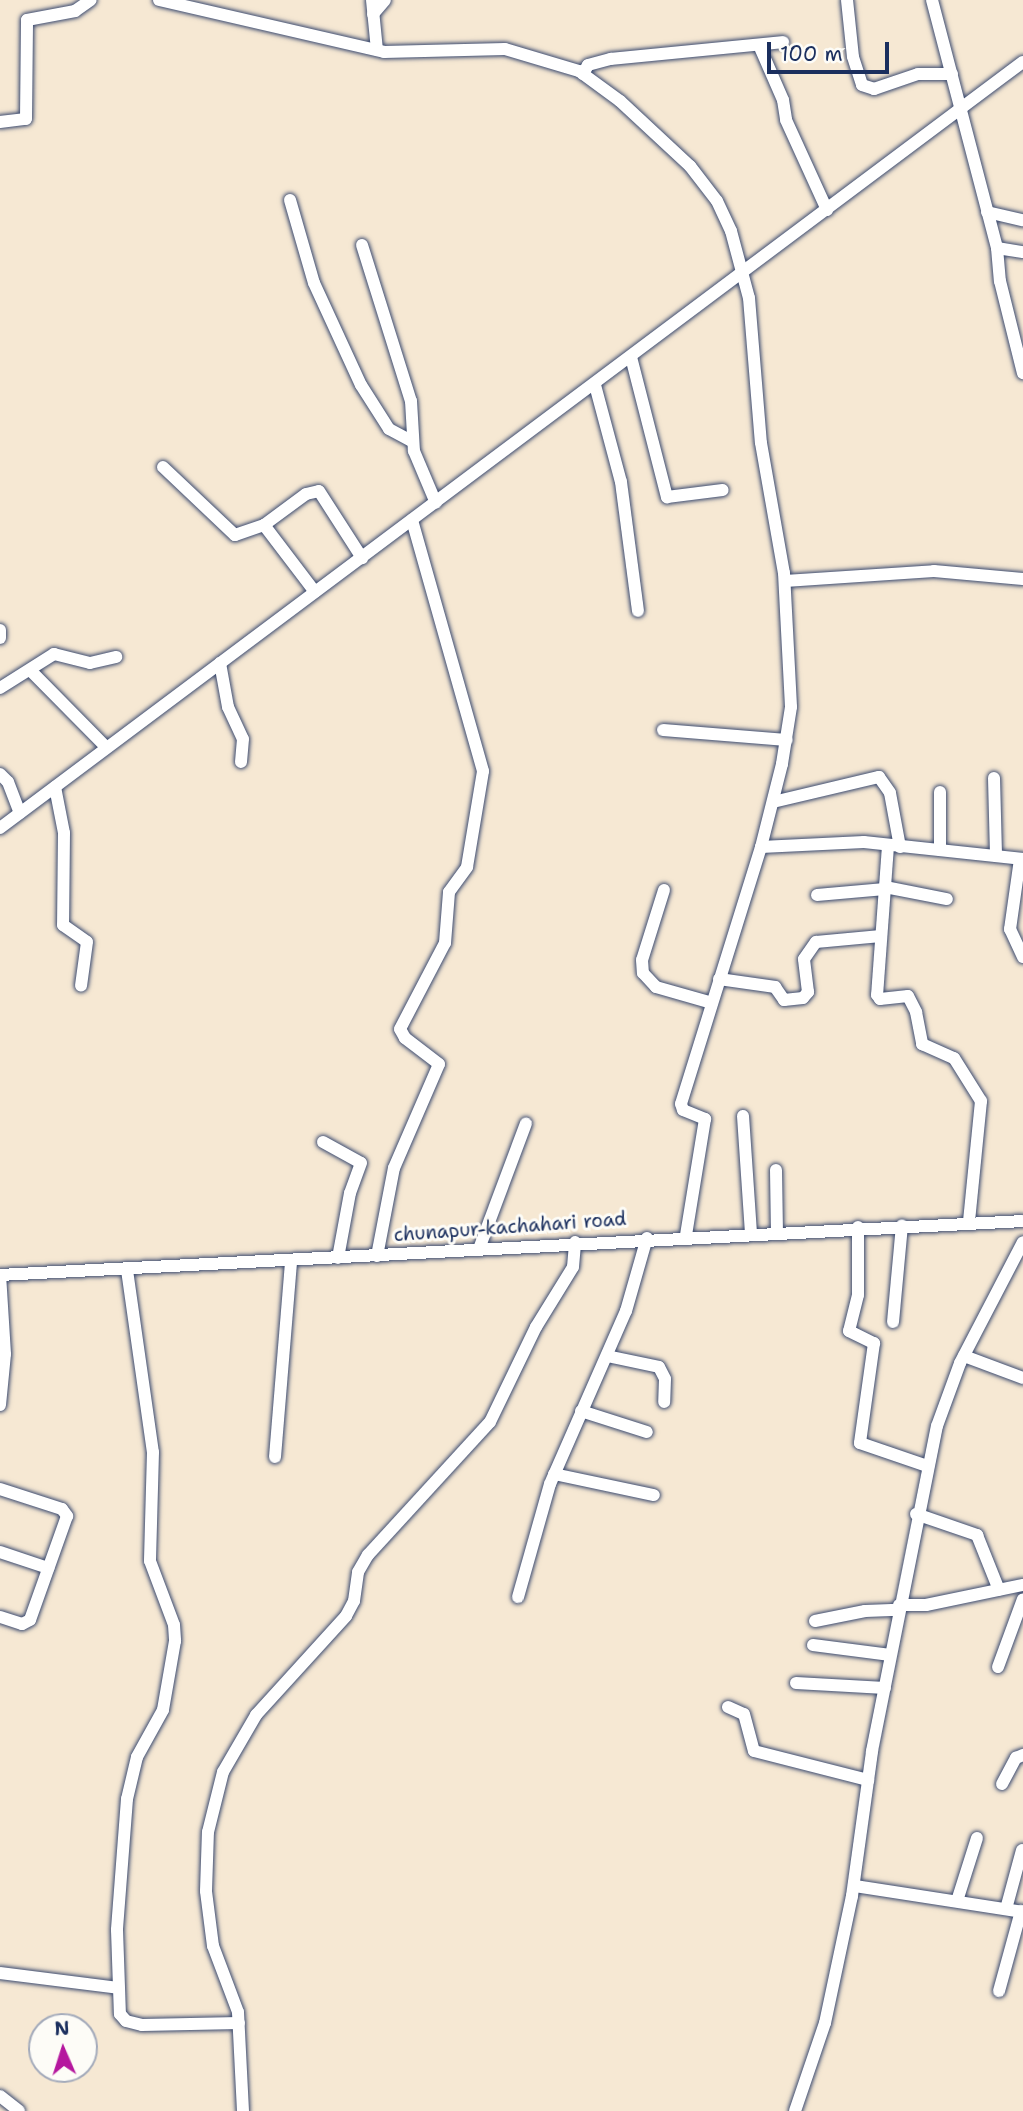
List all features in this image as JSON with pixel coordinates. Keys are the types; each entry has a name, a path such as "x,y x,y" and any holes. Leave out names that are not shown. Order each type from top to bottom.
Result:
{"street":[{"path":"0,122 26,119 27,20 75,12 91,0"},
{"path":"159,0 377,50 412,54 505,49 583,74 620,101 698,176 725,218 744,271 763,457 785,581 790,707 787,740 761,847 681,1104 683,1110 705,1119 686,1235"},
{"path":"377,50 372,7 385,0"},
{"path":"847,0 853,57 862,85 874,89 918,74 952,74"},
{"path":"932,0 997,248 1000,281 1023,373"},
{"path":"583,74 589,65 611,59 783,42"},
{"path":"759,45 783,100 786,120 827,210"},
{"path":"0,828 1023,62"},
{"path":"290,200 314,283 361,385 389,429 413,442"},
{"path":"987,212 1023,220"},
{"path":"362,246 411,401 413,442 436,503"},
{"path":"997,248 1023,252"},
{"path":"631,357 667,497 723,490"},
{"path":"595,385 621,482 638,611"},
{"path":"163,467 234,535 264,525 316,490 362,558"},
{"path":"377,1256 398,1153 439,1064 405,1038 400,1029 442,951 449,890 467,867 483,771 412,520"},
{"path":"264,525 315,593"},
{"path":"785,581 933,571 1023,579"},
{"path":"0,630 0,638"},
{"path":"0,688 57,654 90,663 116,657"},
{"path":"220,663 228,707 243,739 241,762"},
{"path":"30,670 106,747"},
{"path":"663,730 787,740"},
{"path":"0,774 20,813"},
{"path":"773,802 879,777 890,793 894,846 885,888 878,997 908,996 916,1012 922,1044 954,1058 981,1101 969,1222"},
{"path":"994,778 996,856"},
{"path":"55,787 64,833 63,925 87,942 81,986"},
{"path":"940,792 940,850"},
{"path":"761,847 857,842 1021,859 1010,929 1023,957"},
{"path":"817,895 885,888 947,899"},
{"path":"664,890 642,960 643,973 656,987 712,1003"},
{"path":"719,979 775,987 784,1000 803,998 808,992 804,959 818,940 881,936"},
{"path":"743,1116 751,1232"},
{"path":"478,1249 526,1123"},
{"path":"323,1142 361,1163 350,1193 338,1258"},
{"path":"776,1170 777,1231"},
{"name":"chunapur-kachahari road","path":"0,1275 377,1256 686,1235 1023,1221"},
{"path":"893,1322 902,1224"},
{"path":"858,1227 858,1295 848,1329 874,1343 860,1443 927,1466"},
{"path":"518,1597 554,1474 630,1300 647,1238"},
{"path":"243,2111 239,2023 235,1999 213,1947 206,1891 208,1832 223,1772 256,1714 346,1616 354,1601 358,1572 368,1555 490,1422 536,1327 573,1267 575,1242"},
{"path":"795,2111 825,2023 855,1886 868,1780 890,1655 916,1514 937,1426 964,1356 1023,1242"},
{"path":"275,1457 291,1261"},
{"path":"127,1270 153,1452 150,1562 175,1641 163,1710 137,1757 129,1787 117,1930 120,2014 132,2024 239,2023"},
{"path":"0,1275 5,1361 0,1405"},
{"path":"607,1356 659,1367 665,1379 664,1402"},
{"path":"964,1356 1023,1378"},
{"path":"581,1411 647,1432"},
{"path":"554,1474 654,1495"},
{"path":"0,1489 66,1513 29,1622 0,1617"},
{"path":"916,1514 977,1535 999,1590"},
{"path":"0,1552 48,1568"},
{"path":"815,1620 865,1611 926,1605 1023,1586"},
{"path":"998,1667 1023,1599"},
{"path":"813,1645 890,1655"},
{"path":"796,1684 885,1688"},
{"path":"727,1707 744,1714 754,1751 868,1780"},
{"path":"1002,1784 1016,1758 1023,1755"},
{"path":"957,1901 977,1838"},
{"path":"1006,1909 1022,1850"},
{"path":"855,1886 1022,1912 999,1992"},
{"path":"0,1973 118,1988"},
{"path":"0,2096 13,2109"}]}
